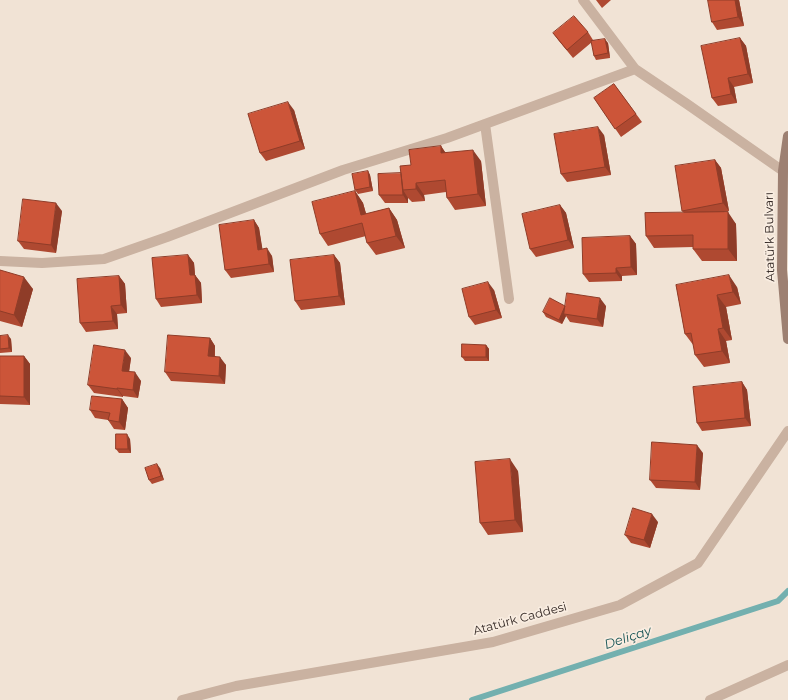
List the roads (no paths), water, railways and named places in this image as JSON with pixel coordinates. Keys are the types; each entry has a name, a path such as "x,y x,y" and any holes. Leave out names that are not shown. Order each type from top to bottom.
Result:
{"main road":[{"name":"Atatürk Bulvarı","path":"788,136 782,171 788,339"}],"street":[{"path":"583,0 635,69 782,171"},
{"path":"0,262 42,263 104,259 167,237 344,170 447,138 635,69"},
{"path":"485,124 509,299"},
{"name":"Atatürk Caddesi","path":"182,700 236,686 492,642 620,605 698,563 788,431"},
{"path":"710,700 788,665"}],"waterway":[{"name":"Deliçay","path":"472,700 778,601 788,591"}]}
